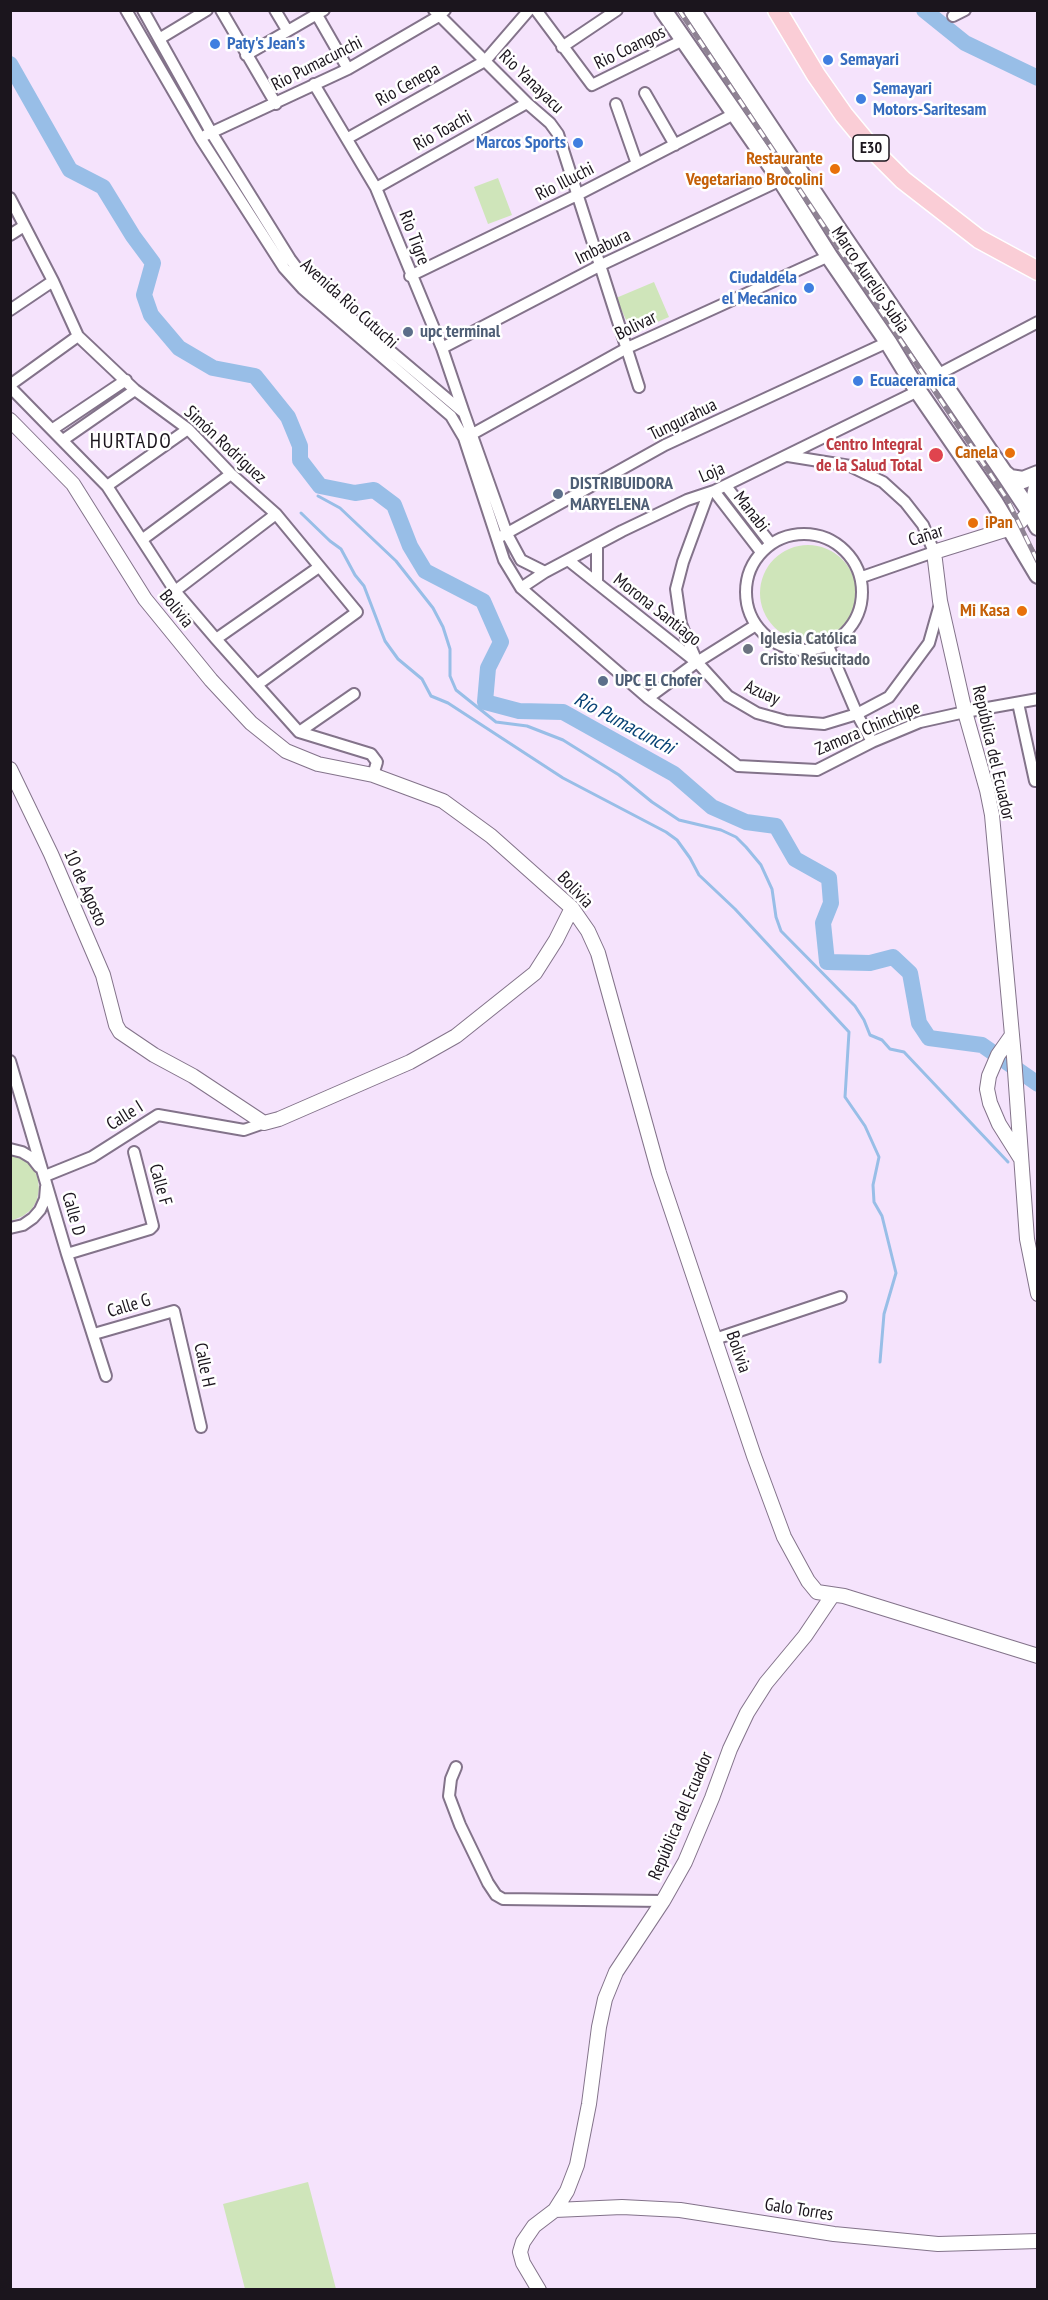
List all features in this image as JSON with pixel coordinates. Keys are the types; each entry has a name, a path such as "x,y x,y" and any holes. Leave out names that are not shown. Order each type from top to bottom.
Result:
{"main road":[{"name":"Marco Aurelio Subia","path":"663,10 781,180 918,391 1011,528 1038,575"},
{"name":"Marco Aurelio Subia","path":"692,10 1004,473 1035,511 1038,527"},
{"name":"E30","path":"777,10 816,75 844,115 873,150 903,180 979,239 1038,271"},
{"path":"1004,473 1010,478 1023,480 1038,475"}],"street":[{"name":"Avenida Rio Cutuchi","path":"126,10 201,139 284,268 303,289 451,416 468,436"},
{"name":"Avenida Rio Cutuchi","path":"143,10 211,132 290,259 305,279 464,413 468,436 502,536 504,560 521,588"},
{"path":"159,39 207,10"},
{"path":"220,10 276,104"},
{"path":"275,10 287,30"},
{"name":"Rio Cenepa","path":"348,138 485,61 529,10"},
{"path":"536,10 562,47 601,15 617,10"},
{"path":"953,16 965,10"},
{"name":"Rio Pumacunchi","path":"201,139 211,132 348,69 439,12"},
{"name":"Rio Yanayacu","path":"439,12 527,104 550,123 558,134 577,195"},
{"path":"246,55 320,13 348,69"},
{"name":"Rio Coangos","path":"562,47 591,85 683,40"},
{"name":"Rio Tigre","path":"314,84 376,188 410,276 442,348 464,413"},
{"path":"645,93 675,145"},
{"name":"Rio Toachi","path":"376,188 527,104"},
{"path":"616,104 638,164"},
{"name":"Rio Illuchi","path":"410,276 577,195 734,114"},
{"name":"Imbabura","path":"442,348 601,265 781,180"},
{"path":"577,195 639,387"},
{"name":"Simón Rodriguez","path":"10,198 53,281 78,336 135,390 188,429 231,474 276,514 357,612 257,686"},
{"path":"10,235 24,226"},
{"name":"Bolivar","path":"468,436 627,348 829,256"},
{"path":"10,310 53,281"},
{"path":"937,375 1038,322"},
{"path":"78,336 10,386 107,486 176,591 298,732 371,754 377,762 373,775"},
{"name":"Tungurahua","path":"502,536 665,445 888,342"},
{"path":"53,429 126,380"},
{"path":"63,440 135,390"},
{"name":"Loja","path":"521,588 545,572 687,500 726,486 918,391"},
{"path":"94,402 102,413"},
{"name":"Bolivia","path":"10,420 73,484 145,599 211,680 250,723 286,751 318,764 373,775 443,801 490,836 572,908 588,931 598,953 659,1173 784,1537 817,1593 832,1596"},
{"path":"107,486 188,429"},
{"path":"788,456 850,466 883,482 905,502 923,525 934,552"},
{"path":"143,539 231,474"},
{"path":"1035,511 1038,475"},
{"name":"Manabi","path":"726,486 771,544"},
{"name":"Manabi","path":"711,492 761,552"},
{"name":"Azuay","path":"711,492 683,562 676,589 681,624 697,662 728,696 757,713 786,721 824,724 857,714 890,697 929,643 940,601"},
{"name":"Cañar","path":"862,577 1011,528 1035,511"},
{"path":"176,591 276,514"},
{"path":"797,534 825,537 848,552 862,577 863,597 858,618 845,634 828,646 808,651 788,648 770,640 756,625 747,605 746,584 753,563 771,544 797,534"},
{"name":"Avenida Rio Cutuchi","path":"502,536 521,560 545,572"},
{"name":"Morona Santiago","path":"597,545 597,583"},
{"name":"República del Ecuador","path":"934,552 940,601 965,712 992,815 1028,1239 1038,1294"},
{"name":"Morona Santiago","path":"568,560 697,662"},
{"path":"216,639 319,567"},
{"name":"Zamora Chinchipe","path":"521,588 648,698 741,767 817,770 872,742 920,722 1038,699"},
{"path":"648,698 697,662 756,625"},
{"path":"828,646 857,714 872,742"},
{"path":"298,732 354,694"},
{"path":"1018,703 1035,781"},
{"name":"10 de Agosto","path":"10,769 51,854 103,975 116,1024 126,1038 193,1076 264,1123"},
{"path":"264,1123 279,1119 410,1062 456,1036 535,973 556,940 572,908"},
{"name":"República del Ecuador","path":"1012,1035 998,1055 988,1076 987,1089 999,1124 1022,1160"},
{"name":"Calle D","path":"10,1061 106,1376"},
{"name":"Calle I","path":"45,1176 92,1157 158,1115 244,1130 264,1123"},
{"path":"10,1149 32,1158 45,1176 45,1199 40,1210 23,1225 10,1228"},
{"name":"Calle F","path":"67,1254 150,1229 153,1226 134,1152"},
{"path":"715,1339 841,1297"},
{"name":"Calle G","path":"94,1334 174,1311"},
{"name":"Calle H","path":"174,1311 201,1427"},
{"path":"832,1596 844,1596 1038,1656"},
{"name":"República del Ecuador","path":"539,2289 523,2263 520,2252 523,2242 534,2226 555,2210 567,2191 577,2164 589,2104 599,2027 605,1999 616,1972 663,1901 685,1862 730,1749 747,1713 766,1683 805,1636 832,1596"},
{"path":"456,1767 451,1779 449,1796 460,1825 496,1895 503,1899 663,1901"},
{"name":"Galo Torres","path":"555,2210 622,2207 680,2210 845,2235 938,2244 1038,2241"}],"green space":[{"path":"498,178 512,215 488,224 474,187"},
{"path":"654,282 669,317 632,333 616,298"},
{"path":"808,545 826,549 842,559 852,575 856,593 852,611 842,627 826,637 808,641 790,637 774,627 764,611 760,593 764,575 774,559 790,549"},
{"path":"10,1154 26,1161 34,1169 39,1189 32,1209 11,1221"},
{"path":"308,2182 336,2289 245,2289 223,2204"}],"waterway":[{"path":"924,10 965,43 1038,78"},
{"name":"Rio Pumacunchi","path":"10,64 70,170 103,187 133,236 153,263 144,295 151,315 179,348 213,368 255,376 288,417 300,446 300,460 320,486 355,493 374,490 394,505 410,546 425,571 483,601 501,642 488,668 485,702 519,711 563,712 674,774 712,807 746,822 776,826 795,859 829,878 831,903 823,923 827,962 870,963 893,957 910,973 919,1023 929,1038 982,1045 1038,1084"},
{"path":"318,496 340,508 396,561 433,608 443,627 450,649 450,676 456,690 496,722 527,726 563,740 619,775 652,802 679,820 721,830 736,837 761,865 772,889 776,917 781,931 855,1006 870,1035 882,1040 890,1049 904,1052 1008,1162"},
{"path":"301,513 341,549 355,575 364,586 385,641 398,659 422,679 431,696 448,703 563,778 677,840 699,875 735,909 849,1032 845,1097 865,1126 879,1157 873,1185 874,1202 882,1216 896,1273 884,1314 880,1362"}],"railway":[{"path":"679,10 1007,499 1038,562"}],"place":[{"name":"Paty's Jean's","path":"215,44"},
{"name":"Semayari","path":"828,60"},
{"name":"Semayari Motors-Saritesam","path":"861,99"},
{"name":"Marcos Sports","path":"578,143"},
{"name":"Restaurante Vegetariano Brocolini","path":"835,169"},
{"name":"Ciudaldela el Mecanico","path":"809,288"},
{"name":"upc terminal","path":"408,332"},
{"name":"Ecuaceramica","path":"858,381"},
{"name":"Canela","path":"1010,453"},
{"name":"Centro Integral de la Salud Total","path":"936,455"},
{"name":"DISTRIBUIDORA MARYELENA","path":"558,494"},
{"name":"iPan","path":"973,523"},
{"name":"Mi Kasa","path":"1022,611"},
{"name":"Iglesia Católica Cristo Resucitado","path":"748,649"},
{"name":"UPC El Chofer","path":"603,681"}],"district":[{"name":"HURTADO","path":"131,442"}]}
